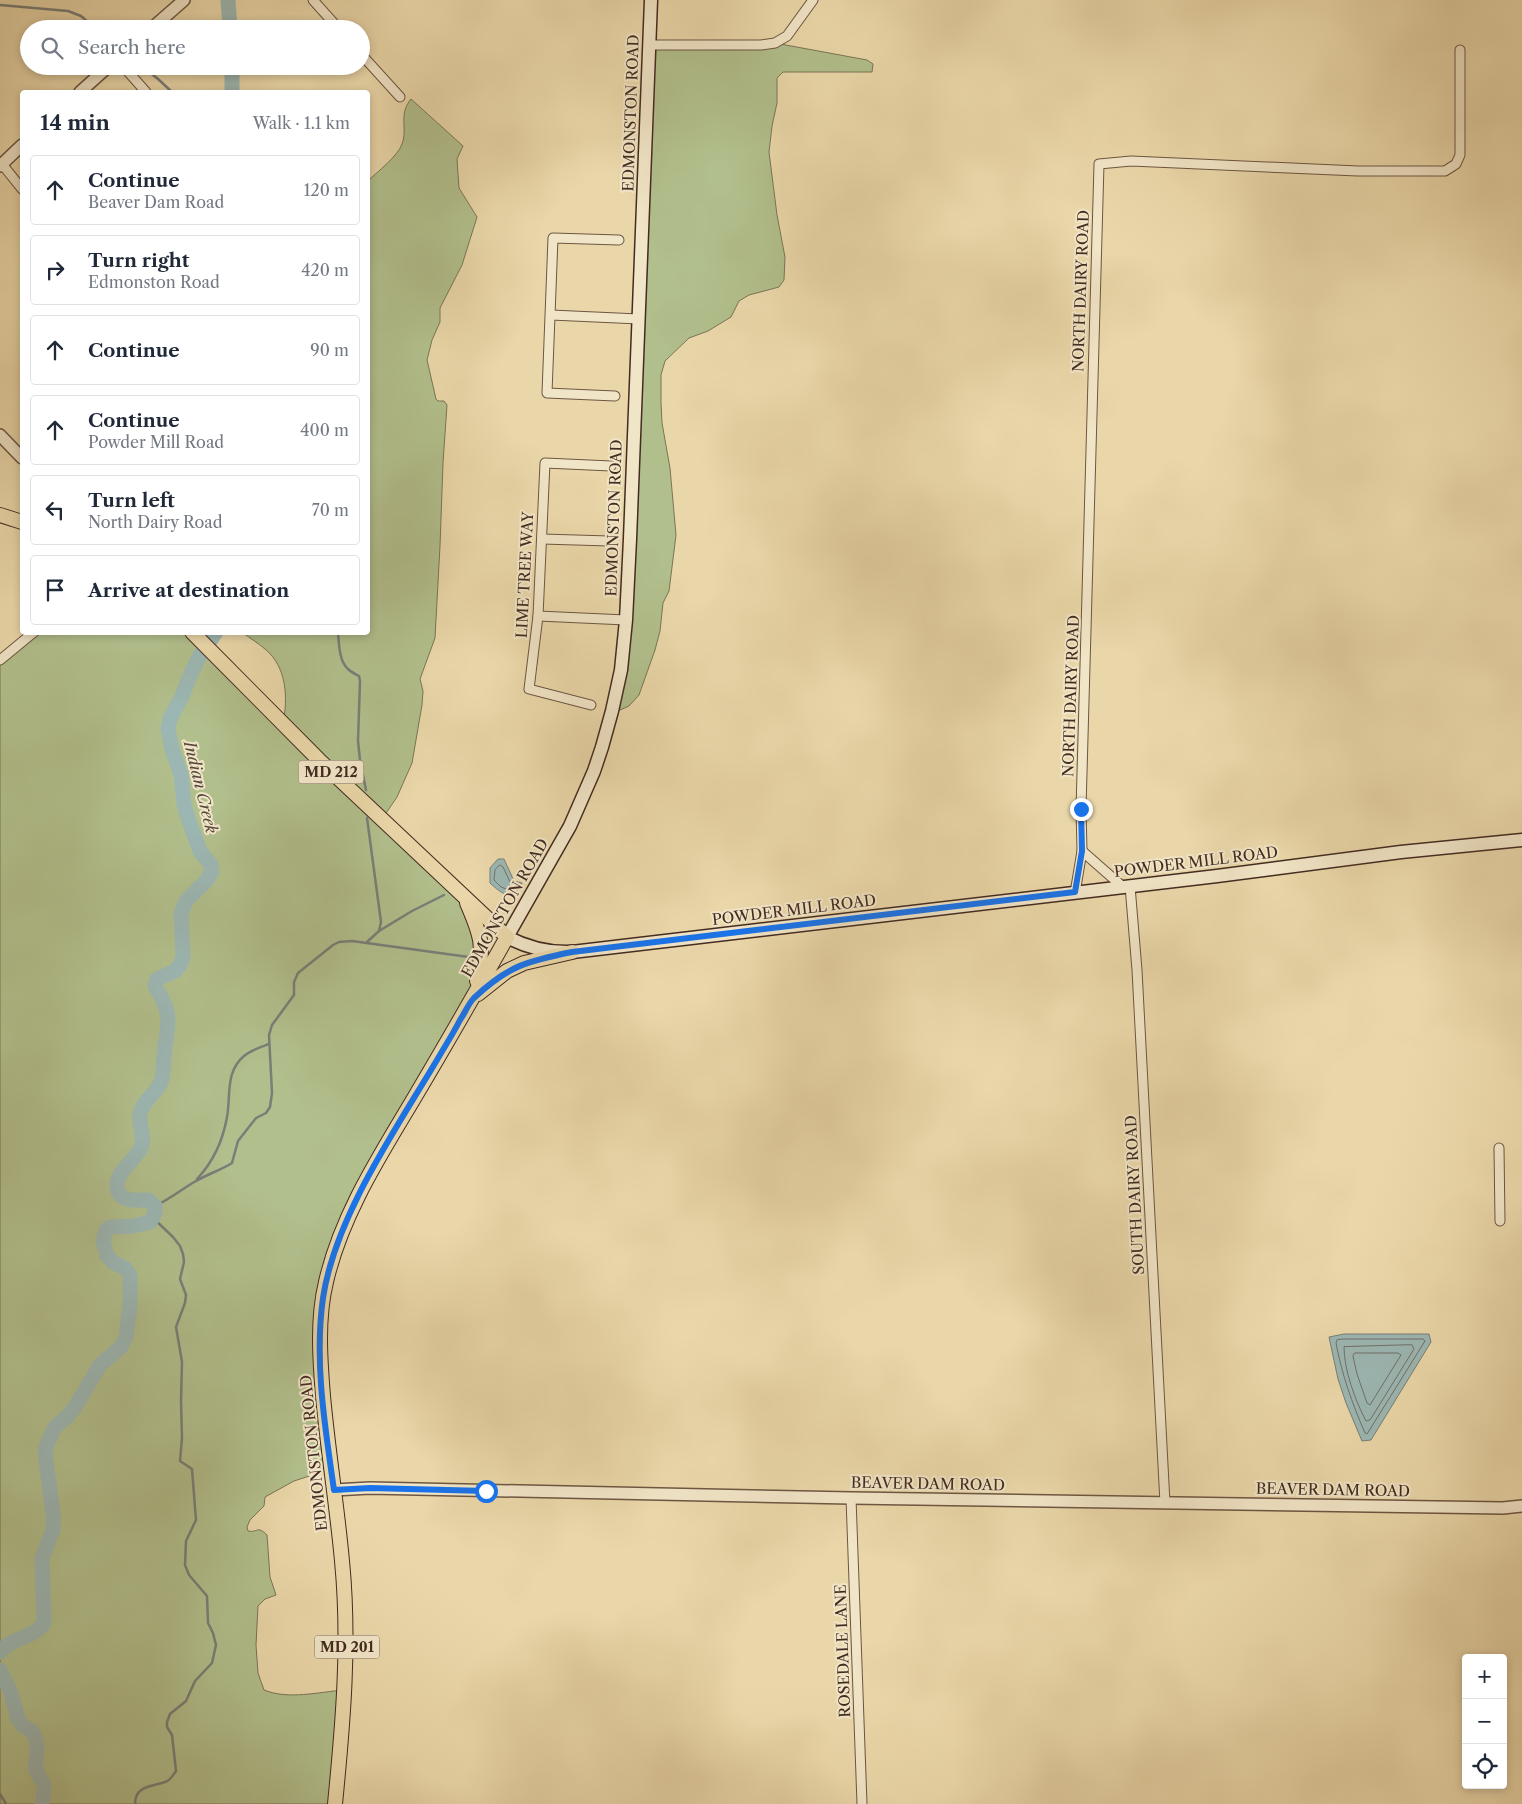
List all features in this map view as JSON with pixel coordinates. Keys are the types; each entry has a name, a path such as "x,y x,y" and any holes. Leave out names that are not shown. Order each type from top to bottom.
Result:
{"main road":[{"name":"EDMONSTON ROAD","path":"335,1804 347,1659 346,1612 320,1364 322,1305 330,1266 343,1229 363,1187 472,1000 570,826 594,771 612,710 621,670 626,620 651,0"},
{"path":"0,515 20,521"},
{"name":"POWDER MILL ROAD","path":"194,635 319,760 507,937 534,949 572,952 1424,849 1522,840"},
{"path":"465,898 480,937 482,950 482,960 472,1000"},
{"path":"472,1000 508,971 524,963 572,952"}],"street":[{"path":"161,20 184,0"},
{"path":"314,0 331,20"},
{"path":"650,45 761,45 775,43 786,36 813,0"},
{"name":"NORTH DAIRY ROAD","path":"1075,892 1082,851 1081,809 1099,164 1131,161 1358,171 1445,171 1456,164 1460,155 1460,50"},
{"path":"370,64 400,97"},
{"path":"82,90 98,75"},
{"path":"131,75 144,90"},
{"path":"20,147 1,165 20,187"},
{"path":"615,396 547,393 553,238 619,240"},
{"path":"550,315 639,319"},
{"path":"0,435 20,456"},
{"name":"LIME TREE WAY","path":"591,705 529,689 538,616 545,464 611,466"},
{"path":"542,539 609,541"},
{"path":"538,616 626,620"},
{"path":"0,660 30,635"},
{"path":"1082,851 1127,886"},
{"name":"SOUTH DAIRY ROAD","path":"1127,886 1137,970 1165,1503"},
{"path":"1499,1148 1500,1221"},
{"name":"BEAVER DAM ROAD","path":"334,1490 370,1488 1165,1503 1503,1508 1522,1506"},
{"name":"ROSEDALE LANE","path":"851,1498 862,1804"}],"green space":[{"path":"775,43 867,60 873,64 872,72 783,72 777,78 777,103 769,152 777,215 785,257 784,280 779,287 749,295 739,301 731,317 708,331 689,338 665,361 661,375 662,423 670,468 676,535 669,591 663,603 660,631 655,650 639,695 629,706 611,714 621,670 650,45"},
{"path":"411,99 463,146 457,159 459,188 477,217 462,265 440,308 440,322 432,340 427,360 436,399 444,401 447,405 435,638 420,679 423,691 422,705 412,763 397,797 382,819 465,898 480,937 472,1000 363,1187 323,1298 331,1469 294,1481 265,1497 264,1506 250,1520 247,1527 248,1531 259,1530 267,1535 270,1577 276,1595 265,1599 258,1606 256,1645 258,1673 264,1690 293,1695 344,1690 335,1804 0,1804 0,660 31,635 194,635 283,724 285,694 282,674 272,656 246,635 370,635 370,179 400,149 404,138 404,116"}],"water":[{"path":"498,859 504,859 514,881 522,883 519,889 511,895 503,893 490,883 490,868"},
{"path":"1344,1334 1429,1334 1431,1342 1371,1440 1362,1441 1338,1379 1329,1337"}],"waterway":[{"name":"Indian Creek","path":"228,0 229,20"},
{"path":"0,5 68,11 86,20"},
{"path":"153,75 170,90"},
{"name":"Indian Creek","path":"232,75 232,90"},
{"name":"Indian Creek","path":"0,1652 10,1643 34,1632 44,1623 42,1558 53,1530 53,1514 45,1453 47,1444 55,1427 75,1407 100,1365 121,1347 126,1337 130,1307 130,1275 125,1268 114,1263 107,1256 103,1241 106,1230 110,1227 133,1226 150,1222 155,1213 155,1206 148,1200 124,1198 118,1191 117,1181 141,1148 143,1139 140,1118 141,1109 159,1086 163,1076 168,1016 155,986 157,979 175,971 180,965 183,957 181,913 186,901 207,880 212,871 211,865 200,851 188,818 184,804 181,775 172,749 168,729 170,719 199,657 214,635"},
{"path":"338,635 343,662 349,670 359,676 360,681 358,741 366,790"},
{"path":"367,818 381,922 379,931 367,942"},
{"path":"379,931 412,911 444,895"},
{"path":"155,1206 196,1181 232,1163 238,1141 256,1118 266,1113 270,1107 272,1093 269,1035 272,1025 294,995 294,982 298,973 333,945 339,942 352,941 476,958"},
{"path":"197,1179 212,1158 223,1134 227,1117 231,1077 234,1069 244,1056 269,1044"},
{"path":"135,1804 138,1793 141,1790 167,1781 176,1771 172,1735 167,1727 167,1722 170,1714 186,1701 195,1681 212,1663 216,1645 208,1623 207,1596 189,1575 185,1565 186,1541 196,1520 192,1469 180,1461 182,1438 182,1362 176,1327 186,1295 180,1279 184,1262 183,1254 173,1237 153,1218"},
{"name":"Indian Creek","path":"0,1670 11,1693 18,1719 23,1726 32,1731 36,1739 35,1768 44,1785 42,1804"},
{"path":"0,1794 6,1804"}],"route":[{"path":"486,1491 370,1488 334,1490 320,1364 320,1329 323,1298 330,1266 346,1221 383,1151 472,1000 499,977 524,963 572,952 638,946 1075,892 1082,851 1081,809"}]}
